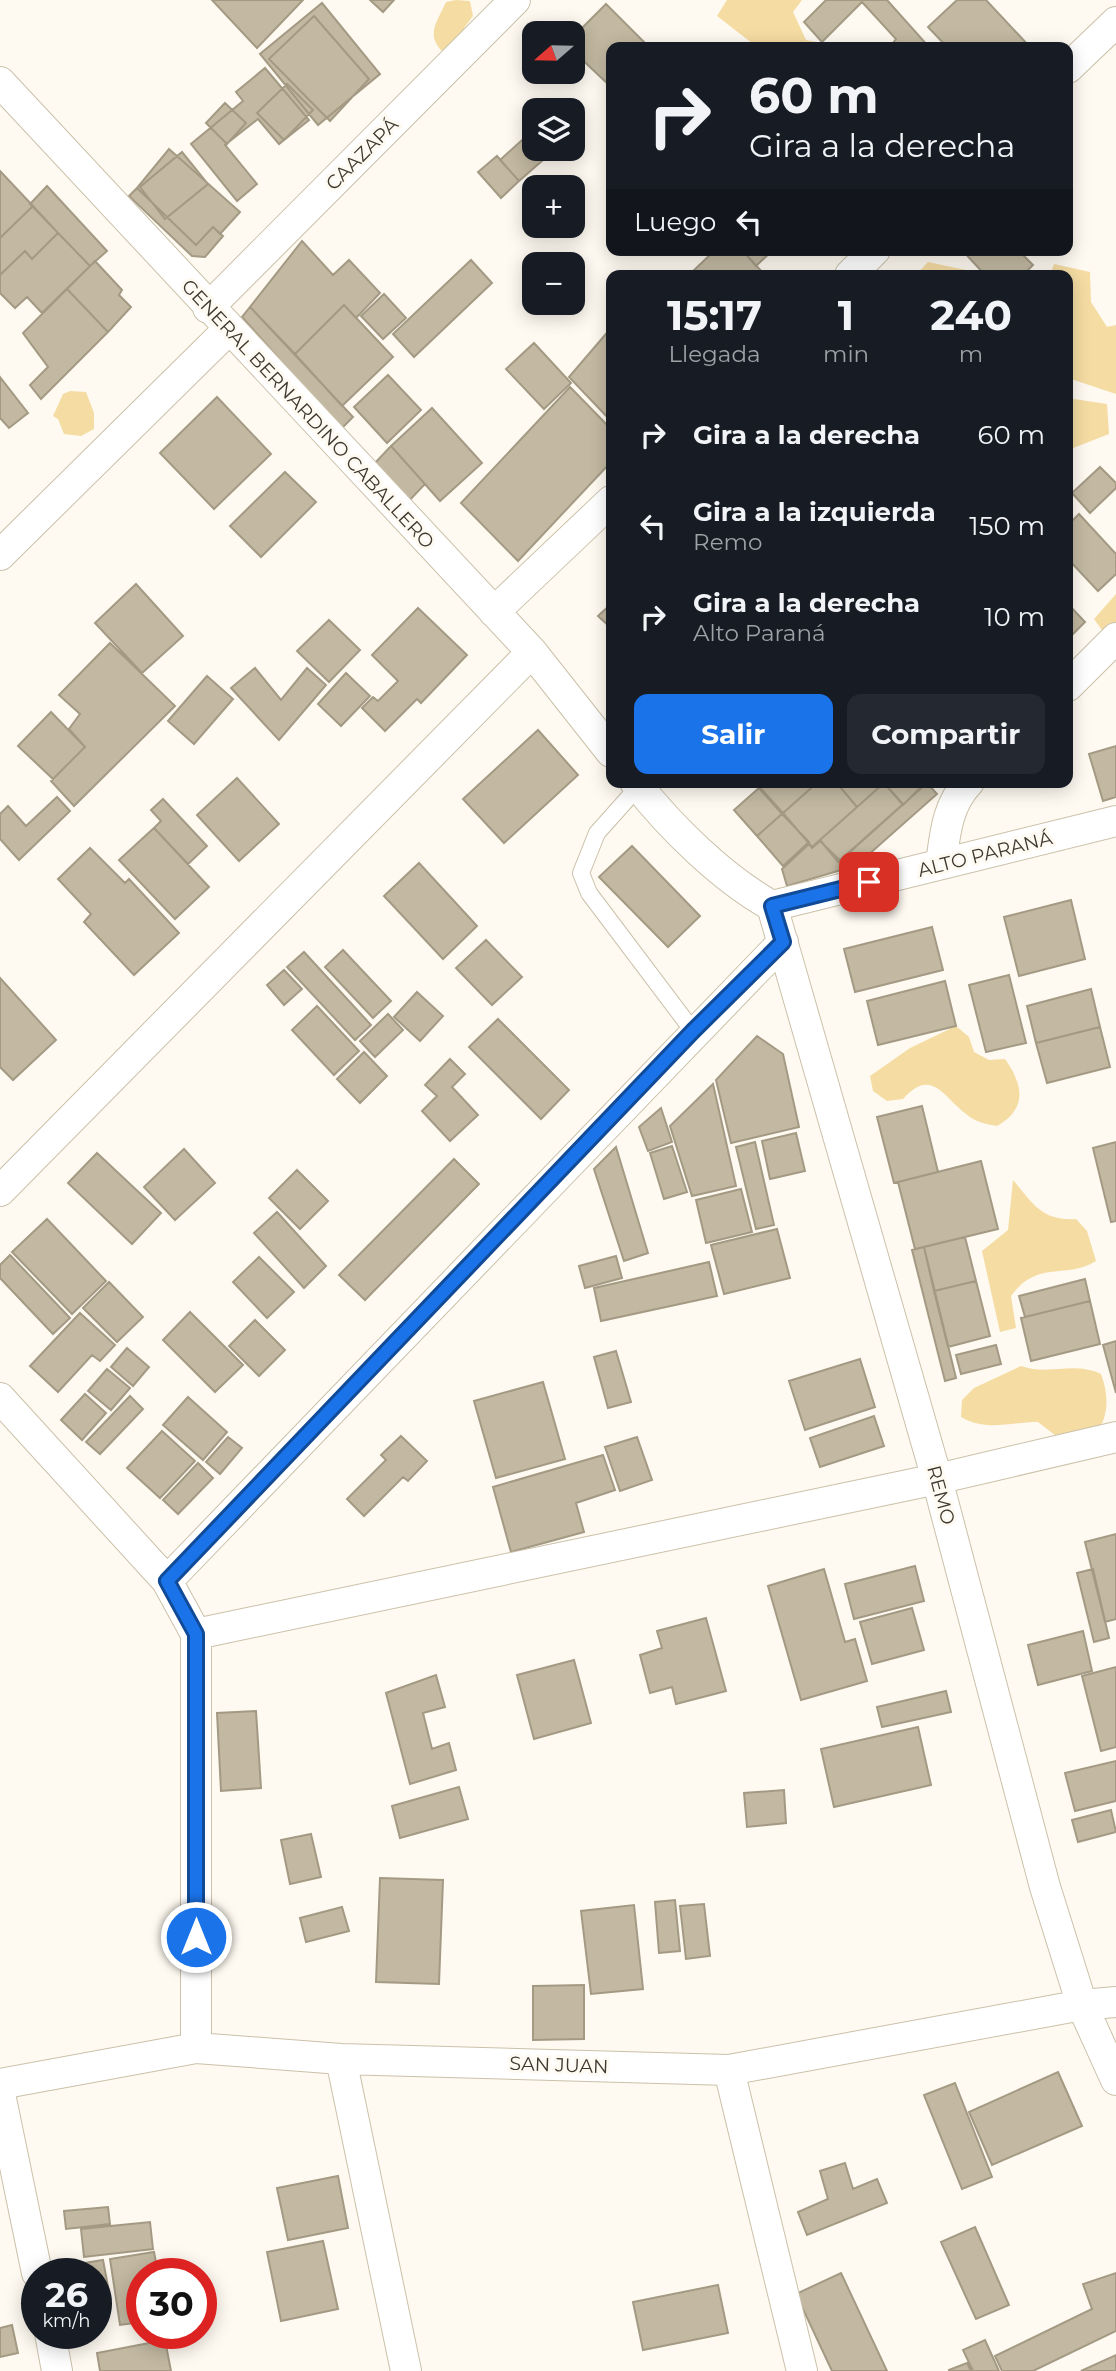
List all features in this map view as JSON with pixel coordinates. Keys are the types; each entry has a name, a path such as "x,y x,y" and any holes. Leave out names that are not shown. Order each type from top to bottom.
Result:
{"street":[{"name":"CAAZAPÁ","path":"0,555 515,0"},
{"path":"1073,63 1116,22"},
{"name":"GENERAL BERNARDINO CABALLERO","path":"0,82 532,652 606,746"},
{"path":"855,270 869,256"},
{"path":"494,612 606,506"},
{"path":"1073,680 1116,638"},
{"path":"0,1191 532,652"},
{"path":"640,788 718,869 740,888 772,906"},
{"path":"941,864 947,820 964,788"},
{"name":"ALTO PARANÁ","path":"772,906 1116,821"},
{"name":"REMO","path":"772,906 937,1479 1045,1887 1082,2005 1116,2080"},
{"path":"167,1581 693,1031 783,942"},
{"path":"0,1398 167,1581 196,1634 196,2048"},
{"path":"196,1634 937,1479 1116,1437"},
{"name":"SAN JUAN","path":"0,2084 196,2048 341,2059 729,2070 1082,2005 1116,2002"},
{"path":"341,2059 406,2371"},
{"path":"729,2070 802,2371"},
{"path":"0,2094 34,2258"},
{"path":"53,2349 57,2371"}],"lane":[{"path":"634,788 597,833 581,873 589,894 693,1031"}],"shaded area":[{"path":"727,0 802,0 793,12 806,40 817,42 751,42 717,16"},
{"path":"470,1 473,16 464,28 464,44 444,53 435,40 435,28 446,2"},
{"path":"928,262 966,270 921,270"},
{"path":"1054,264 1090,272 1091,302 1107,327 1116,325 1116,394 1073,380 1073,270 1052,270"},
{"path":"70,391 86,392 94,413 94,429 81,436 64,434 58,419 53,416 63,394"},
{"path":"1073,400 1107,404 1109,434 1073,448"},
{"path":"1116,594 1116,642 1112,644 1094,619"},
{"path":"956,1026 969,1037 974,1052 989,1060 1005,1059 1016,1078 1019,1087 1018,1104 1014,1112 997,1126 973,1119 943,1093 929,1085 921,1085 903,1099 887,1101 873,1091 870,1076 910,1048"},
{"path":"1013,1180 1040,1210 1055,1217 1076,1219 1087,1231 1096,1261 1074,1269 1042,1274 1021,1285 1011,1296 1016,1328 1000,1332 982,1251 1008,1230"},
{"path":"1021,1366 1042,1370 1090,1370 1101,1374 1106,1405 1096,1435 1064,1442 1038,1422 989,1425 961,1417 962,1400 974,1388"}],"building":[{"path":"212,0 303,0 257,48"},
{"path":"370,0 394,0 383,12"},
{"path":"826,0 887,0 925,42 894,42 896,39 862,2 822,42 804,22"},
{"path":"957,0 986,0 1025,42 942,42 928,27"},
{"path":"322,3 380,74 318,125 260,54"},
{"path":"606,4 644,42 606,42 606,82 585,62 585,25"},
{"path":"314,16 369,79 330,121 269,59"},
{"path":"265,68 309,120 279,144 258,119 225,145 257,184 237,201 191,144 243,101 236,92"},
{"path":"287,84 313,110 284,140 257,113"},
{"path":"225,103 246,123 227,144 206,123"},
{"path":"522,140 522,161 542,161 526,175 522,175 519,181 500,160"},
{"path":"169,149 240,212 220,234 213,227 196,245 137,188"},
{"path":"182,152 208,184 165,219 140,187"},
{"path":"497,156 519,181 501,198 478,172"},
{"path":"0,171 33,206 0,238"},
{"path":"47,186 107,251 90,266 30,204"},
{"path":"137,188 196,245 213,227 223,236 205,257 192,256 129,196"},
{"path":"33,206 58,233 32,259 25,251 0,275 0,238"},
{"path":"58,233 90,266 42,313 27,297 15,308 0,293 0,275 25,251 32,259"},
{"path":"302,241 333,275 349,260 380,293 356,318 344,305 295,354 250,307"},
{"path":"709,256 748,256 760,270 694,270"},
{"path":"747,256 767,256 756,266"},
{"path":"968,256 1024,256 1033,265 1028,270 980,270"},
{"path":"471,260 492,283 414,357 393,334"},
{"path":"95,261 122,290 119,295 131,307 108,332 67,289"},
{"path":"67,289 108,332 41,399 30,385 48,367 23,333"},
{"path":"384,294 406,318 383,339 361,316"},
{"path":"344,305 393,357 342,406 295,354"},
{"path":"250,307 353,417 341,429 242,317"},
{"path":"606,334 606,416 569,377"},
{"path":"534,343 571,383 544,409 506,369"},
{"path":"388,375 421,410 387,443 354,407"},
{"path":"0,377 28,413 9,428 0,418"},
{"path":"570,387 606,424 606,467 518,561 461,503"},
{"path":"217,397 271,454 214,509 160,453"},
{"path":"432,408 482,463 440,501 391,446"},
{"path":"391,446 425,484 407,503 374,464"},
{"path":"1100,467 1116,483 1116,488 1090,513 1073,492"},
{"path":"285,472 316,502 261,557 230,526"},
{"path":"1079,514 1116,554 1116,574 1098,591 1073,564 1073,520"},
{"path":"136,584 183,636 142,673 95,623"},
{"path":"418,608 467,655 421,703 417,699 385,731 362,708 373,697 378,701 398,681 372,655"},
{"path":"606,609 606,623 598,616"},
{"path":"1073,609 1085,622 1073,634"},
{"path":"329,620 360,650 329,682 297,651"},
{"path":"110,643 175,706 74,806 51,781 85,747 69,729 80,714 59,695"},
{"path":"255,668 281,700 307,668 326,685 279,740 231,688"},
{"path":"346,673 370,696 341,726 318,704"},
{"path":"207,676 233,699 194,744 168,721"},
{"path":"51,712 85,747 53,779 18,746"},
{"path":"538,730 578,775 504,843 463,799"},
{"path":"1116,746 1116,797 1103,801 1089,754"},
{"path":"237,778 279,824 239,861 197,815"},
{"path":"759,788 782,814 757,836 734,810"},
{"path":"760,788 811,788 783,813"},
{"path":"811,788 841,788 857,807 812,847 783,813"},
{"path":"841,788 878,788 857,807"},
{"path":"878,788 889,788 903,804 838,862 820,840"},
{"path":"888,788 920,788 903,805"},
{"path":"921,788 932,788 937,794 850,871 841,860"},
{"path":"57,797 70,811 19,860 0,839 0,814 8,806 26,826"},
{"path":"163,799 207,846 188,864 154,828 161,821 151,810"},
{"path":"782,814 809,842 783,866 757,836"},
{"path":"154,828 209,887 175,919 119,860"},
{"path":"820,841 848,868 787,886 782,869 809,844 812,848"},
{"path":"632,846 700,916 668,947 599,877"},
{"path":"90,848 125,883 129,879 179,933 134,975 84,922 91,914 58,879"},
{"path":"419,863 477,926 443,959 384,896"},
{"path":"1071,900 1085,959 1019,976 1004,917"},
{"path":"932,927 943,970 855,992 844,949"},
{"path":"486,940 522,977 492,1005 456,968"},
{"path":"343,950 391,1001 373,1018 325,967"},
{"path":"304,952 371,1025 355,1040 287,967"},
{"path":"284,970 302,989 284,1005 267,985"},
{"path":"1009,975 1026,1043 986,1052 969,985"},
{"path":"0,978 56,1040 13,1080 0,1067"},
{"path":"945,981 956,1026 878,1045 867,1001"},
{"path":"1091,989 1100,1027 1036,1043 1027,1006"},
{"path":"417,992 443,1016 420,1041 394,1017"},
{"path":"317,1006 359,1051 334,1075 292,1030"},
{"path":"388,1014 403,1030 375,1057 360,1041"},
{"path":"498,1019 569,1090 541,1119 469,1047"},
{"path":"1100,1027 1110,1067 1047,1083 1036,1043"},
{"path":"757,1036 783,1054 799,1127 731,1143 716,1080"},
{"path":"364,1052 387,1076 360,1103 337,1079"},
{"path":"450,1059 465,1074 452,1087 478,1115 450,1141 422,1111 437,1096 425,1085"},
{"path":"713,1084 736,1186 692,1196 670,1126"},
{"path":"922,1106 938,1172 894,1183 877,1117"},
{"path":"661,1108 672,1142 648,1151 639,1127"},
{"path":"796,1133 805,1171 770,1179 762,1141"},
{"path":"755,1142 774,1225 756,1229 736,1147"},
{"path":"1116,1142 1116,1221 1111,1222 1093,1148"},
{"path":"672,1146 687,1192 664,1199 650,1153"},
{"path":"616,1147 648,1253 624,1261 594,1169"},
{"path":"184,1149 215,1183 175,1220 144,1187"},
{"path":"97,1153 161,1213 132,1244 68,1183"},
{"path":"454,1159 479,1184 365,1300 339,1275"},
{"path":"981,1161 998,1229 915,1249 898,1182"},
{"path":"297,1170 328,1201 300,1229 269,1198"},
{"path":"741,1189 752,1232 706,1243 696,1200"},
{"path":"277,1212 326,1266 304,1288 254,1233"},
{"path":"47,1219 106,1281 72,1314 12,1252"},
{"path":"777,1229 790,1278 724,1294 711,1245"},
{"path":"965,1237 976,1281 934,1291 924,1247"},
{"path":"924,1247 956,1378 945,1381 912,1250"},
{"path":"10,1255 70,1318 53,1334 0,1278 0,1265"},
{"path":"616,1256 622,1278 585,1288 579,1266"},
{"path":"259,1257 294,1292 267,1318 233,1282"},
{"path":"709,1262 717,1296 601,1321 594,1288"},
{"path":"1085,1279 1090,1301 1025,1317 1019,1296"},
{"path":"976,1281 990,1336 948,1347 934,1291"},
{"path":"109,1282 143,1317 117,1342 83,1308"},
{"path":"1090,1301 1100,1344 1031,1361 1021,1318"},
{"path":"190,1312 243,1365 215,1392 163,1340"},
{"path":"80,1313 115,1345 100,1361 92,1355 58,1392 30,1366"},
{"path":"255,1320 285,1350 259,1376 229,1346"},
{"path":"1116,1341 1116,1393 1103,1345"},
{"path":"996,1345 1001,1364 961,1374 956,1355"},
{"path":"127,1348 149,1367 133,1386 111,1367"},
{"path":"616,1351 631,1402 608,1408 594,1357"},
{"path":"860,1359 875,1407 805,1430 789,1381"},
{"path":"107,1369 130,1388 111,1410 88,1391"},
{"path":"543,1382 565,1459 496,1478 474,1401"},
{"path":"85,1394 106,1413 82,1440 61,1420"},
{"path":"130,1396 143,1409 100,1454 86,1442"},
{"path":"188,1397 227,1432 203,1460 163,1425"},
{"path":"874,1416 884,1446 820,1467 810,1438"},
{"path":"162,1431 195,1461 160,1498 127,1468"},
{"path":"401,1436 427,1461 408,1481 403,1477 364,1516 347,1499 386,1460 381,1455"},
{"path":"228,1437 242,1448 220,1474 206,1462"},
{"path":"637,1437 652,1480 620,1491 605,1447"},
{"path":"603,1455 615,1490 576,1503 584,1532 511,1552 493,1487"},
{"path":"198,1463 213,1478 178,1514 163,1500"},
{"path":"1116,1534 1116,1619 1105,1622 1085,1542"},
{"path":"915,1566 924,1601 854,1619 845,1584"},
{"path":"824,1569 845,1642 855,1639 867,1681 801,1700 768,1586"},
{"path":"1093,1569 1109,1638 1094,1642 1077,1573"},
{"path":"912,1608 924,1650 872,1664 860,1622"},
{"path":"706,1618 726,1691 676,1704 672,1687 650,1693 640,1655 662,1648 657,1631"},
{"path":"1083,1631 1092,1671 1038,1685 1028,1645"},
{"path":"574,1660 591,1723 534,1739 517,1675"},
{"path":"1116,1667 1116,1747 1101,1751 1082,1676"},
{"path":"436,1675 445,1707 423,1713 432,1749 449,1743 456,1770 410,1784 386,1693"},
{"path":"946,1691 951,1712 882,1727 877,1707"},
{"path":"256,1711 261,1788 221,1791 217,1713"},
{"path":"918,1727 931,1785 834,1807 821,1749"},
{"path":"1116,1761 1116,1801 1075,1811 1065,1773"},
{"path":"459,1787 468,1819 400,1838 392,1806"},
{"path":"784,1790 786,1823 747,1827 744,1793"},
{"path":"1111,1810 1116,1832 1078,1842 1072,1820"},
{"path":"311,1834 321,1877 290,1884 281,1840"},
{"path":"380,1878 443,1880 439,1984 376,1982"},
{"path":"675,1900 680,1951 659,1953 655,1902"},
{"path":"704,1904 710,1956 686,1959 680,1906"},
{"path":"634,1905 643,1989 591,1994 581,1911"},
{"path":"342,1907 349,1931 306,1942 300,1918"},
{"path":"584,1985 584,2039 533,2040 533,1986"},
{"path":"1058,2072 1082,2126 992,2165 969,2112"},
{"path":"955,2083 992,2177 962,2189 924,2095"},
{"path":"845,2163 853,2189 877,2179 887,2203 807,2235 798,2212 828,2199 820,2171"},
{"path":"338,2176 348,2228 288,2240 277,2188"},
{"path":"108,2207 110,2224 66,2229 64,2211"},
{"path":"150,2222 153,2249 84,2257 81,2229"},
{"path":"975,2227 1009,2305 976,2319 941,2242"},
{"path":"323,2241 338,2309 281,2321 267,2252"},
{"path":"154,2252 155,2258 126,2258 126,2324 120,2325 112,2259"},
{"path":"841,2273 887,2371 832,2371 796,2294"},
{"path":"1116,2273 1116,2331 1033,2371 1002,2371 995,2356 1092,2309 1083,2284"},
{"path":"718,2285 728,2333 643,2350 633,2302"},
{"path":"12,2325 18,2353 0,2357 0,2328"},
{"path":"985,2340 999,2371 973,2371 963,2350"},
{"path":"126,2347 167,2349 171,2371 100,2371 97,2353"},
{"path":"1116,2355 1116,2371 1081,2371"},
{"path":"967,2363 971,2371 949,2371 949,2370"}],"route":[{"path":"196,1937 196,1634 167,1581 693,1031 783,942 772,906 869,882"}]}
